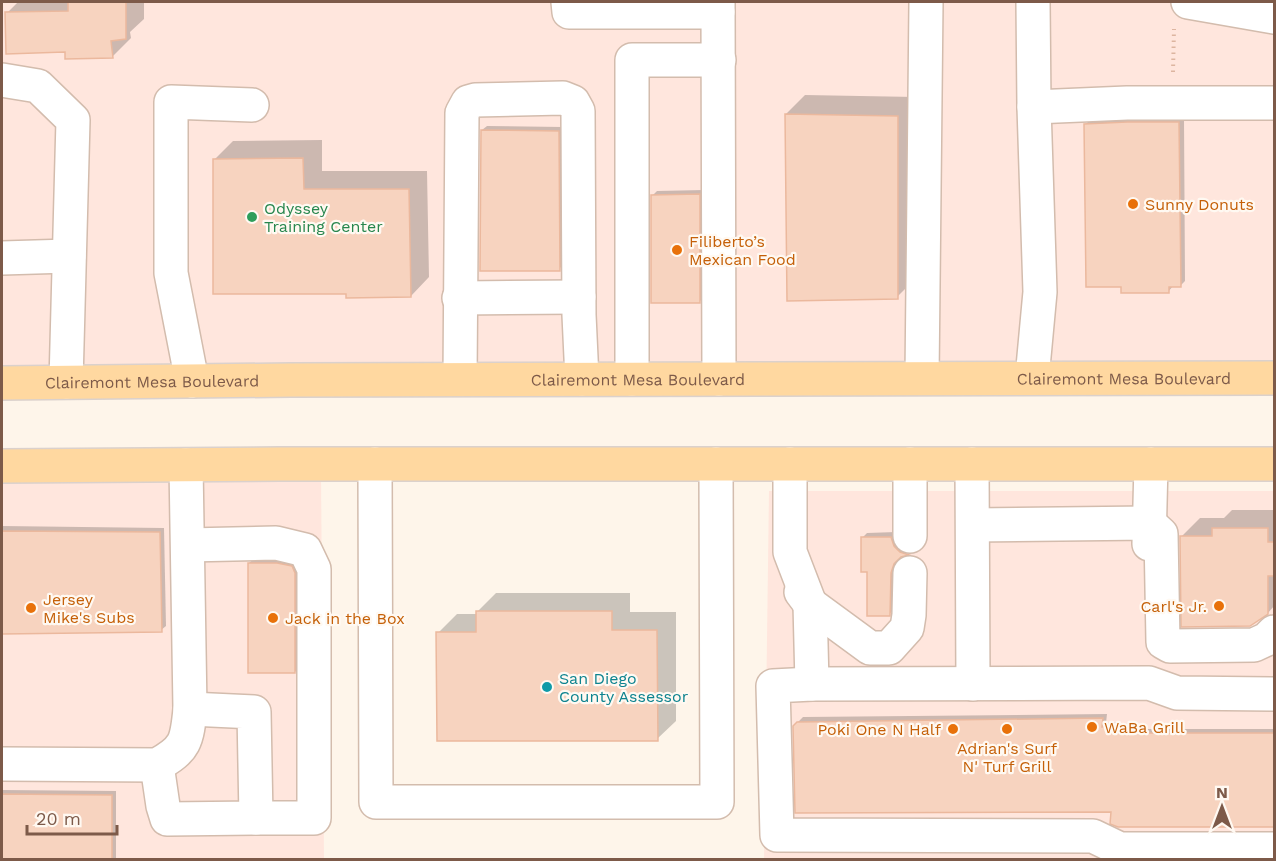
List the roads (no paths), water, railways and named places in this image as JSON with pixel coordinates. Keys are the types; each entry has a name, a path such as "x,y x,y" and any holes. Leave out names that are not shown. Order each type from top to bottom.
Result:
{"main road":[{"name":"Clairemont Mesa Boulevard","path":"2,383 1275,378"},
{"path":"2,466 1275,464"}],"lane":[{"path":"568,2 569,12 718,7 719,379"},
{"path":"922,378 926,2"},
{"path":"1032,378 1040,292 1033,2"},
{"path":"1181,15 1275,17"},
{"path":"632,380 632,60 719,60"},
{"path":"2,80 38,86 73,120 66,382"},
{"path":"460,380 461,118 465,107 468,102 475,100 563,98 573,102 578,111 582,380"},
{"path":"192,381 171,273 171,102 252,105"},
{"path":"1034,107 1173,103 1275,104"},
{"path":"2,258 69,256"},
{"path":"459,298 579,297"},
{"path":"375,464 376,802 717,802 716,464"},
{"path":"790,464 790,552 810,604 812,684"},
{"path":"910,464 910,536"},
{"path":"972,464 973,684"},
{"path":"1149,683 1151,464"},
{"path":"2,764 157,765 176,754 182,745 188,735 190,709 186,465"},
{"path":"973,525 1149,523 1161,534 1163,642 1170,646 1254,645 1275,632"},
{"path":"157,765 167,819 314,818 314,569 305,550 276,543 188,545"},
{"path":"810,604 870,648 889,648 907,628 910,573"},
{"path":"1275,694 1177,693 1149,683 773,686 777,835 1093,836 1120,849 1275,849"},
{"path":"190,709 254,712 256,818"}],"place":[{"name":"Sunny Donuts","path":"1133,204"},
{"name":"Odyssey Training Center","path":"252,217"},
{"name":"Filiberto’s Mexican Food","path":"677,250"},
{"name":"Carl's Jr.","path":"1219,606"},
{"name":"Jersey Mike's Subs","path":"31,608"},
{"name":"Jack in the Box","path":"273,618"},
{"name":"San Diego County Assessor","path":"547,687"},
{"name":"WaBa Grill","path":"1092,727"},
{"name":"Poki One N Half","path":"953,729"},
{"name":"Adrian's Surf N' Turf Grill","path":"1007,729"}]}
